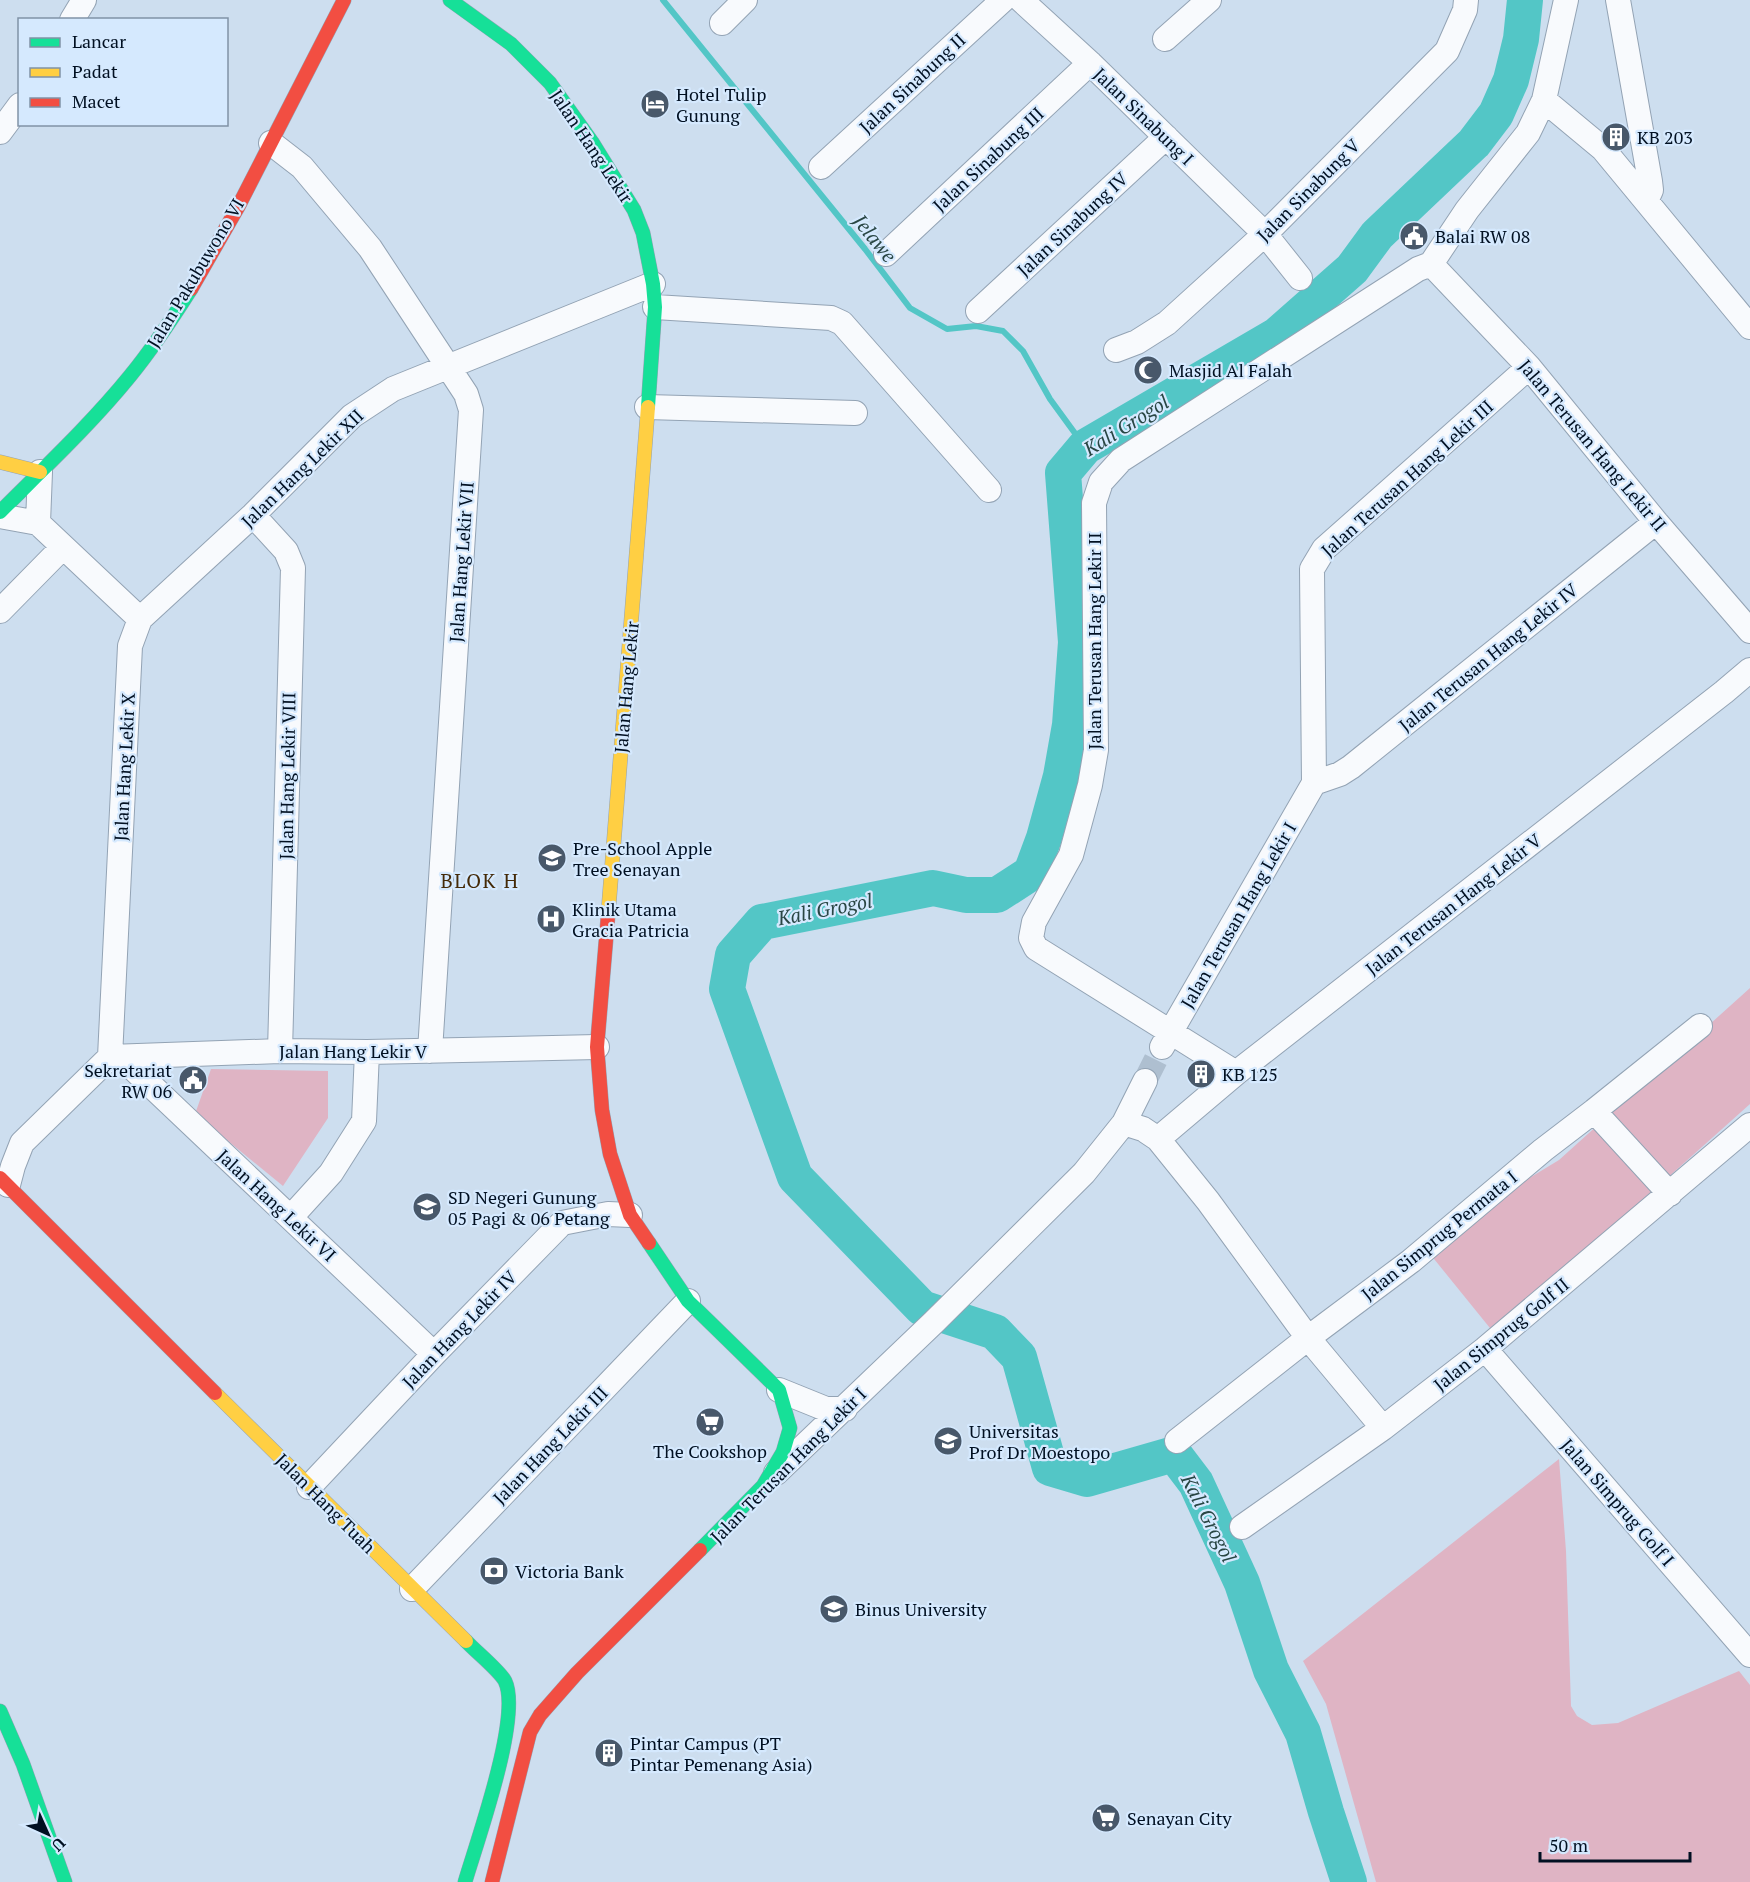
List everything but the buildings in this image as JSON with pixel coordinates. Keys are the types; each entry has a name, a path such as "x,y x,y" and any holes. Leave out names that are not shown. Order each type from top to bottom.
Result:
{"main road":[{"name":"Jalan Pakubuwono VI","path":"0,514 109,402 166,328 214,248 271,143 344,0"},
{"name":"Jalan Hang Lekir","path":"450,0 511,44 550,83 586,134 634,210 643,233 654,295 638,553 597,1047 602,1110 610,1154 630,1215 688,1301 779,1390 790,1428 783,1452 763,1486"},
{"path":"0,462 40,472"},
{"name":"Jalan Hang Tuah","path":"6,1186 412,1589 509,1680 507,1742 465,1882"},
{"name":"Jalan Terusan Hang Lekir I","path":"492,1882 530,1731 546,1708 577,1673 763,1486"},
{"path":"550,1681 577,1673"},
{"path":"0,1711 23,1764 65,1882"}],"street":[{"path":"73,18 84,0"},
{"path":"722,23 745,0"},
{"name":"Jalan Sinabung II","path":"821,167 1003,0"},
{"name":"Jalan Sinabung I","path":"1021,0 1090,63 1265,234 1300,278"},
{"path":"1165,39 1209,0"},
{"name":"Jalan Sinabung V","path":"1116,351 1137,342 1167,323 1265,234 1447,51 1466,10 1466,0"},
{"name":"Jalan Terusan Hang Lekir II","path":"1236,1073 1166,1039 1036,948 1031,938 1034,922 1071,855 1090,785 1096,750 1094,503 1101,482 1120,460 1418,269 1431,264 1467,210 1528,133 1544,100 1566,0"},
{"path":"1618,0 1650,181 1651,190 1646,201"},
{"name":"Jalan Sinabung III","path":"886,254 1090,63"},
{"path":"1544,100 1604,149 1750,327"},
{"path":"0,132 18,108"},
{"name":"Jalan Sinabung IV","path":"978,311 1166,137"},
{"name":"Jalan Hang Lekir VII","path":"271,143 302,167 370,248 466,394 471,410 430,1051"},
{"name":"Jalan Terusan Hang Lekir II","path":"1431,264 1529,367 1656,522 1750,631"},
{"path":"654,295 837,320 989,490"},
{"name":"Jalan Hang Lekir XII","path":"140,619 253,515 352,416 393,389 447,365 654,295"},
{"name":"Jalan Terusan Hang Lekir III","path":"1314,783 1312,569 1324,549 1529,367"},
{"path":"647,407 855,412"},
{"path":"38,523 40,472"},
{"path":"0,514 38,523 140,619"},
{"name":"Jalan Hang Lekir VIII","path":"253,515 286,551 293,568 280,1051"},
{"name":"Jalan Terusan Hang Lekir IV","path":"1314,783 1351,768 1656,522"},
{"path":"0,611 63,547"},
{"name":"Jalan Hang Lekir X","path":"115,1056 130,646 140,619"},
{"name":"Jalan Terusan Hang Lekir V","path":"1158,1138 1236,1073 1724,693 1750,670"},
{"name":"Jalan Terusan Hang Lekir I","path":"1166,1039 1314,783"},
{"name":"Jalan Simprug Permata I","path":"1177,1441 1411,1261 1543,1150 1700,1026"},
{"name":"Jalan Hang Lekir V","path":"115,1056 280,1051 367,1052 597,1047"},
{"path":"291,1217 331,1173 364,1121 367,1052"},
{"path":"6,1186 22,1143 115,1056"},
{"name":"Jalan Hang Lekir VI","path":"115,1056 291,1217 434,1354"},
{"name":"Jalan Terusan Hang Lekir I","path":"763,1486 934,1323 1084,1173 1124,1123 1145,1081"},
{"path":"1594,1112 1670,1194"},
{"path":"1124,1123 1143,1129 1158,1138 1208,1201 1308,1338 1383,1428"},
{"name":"Jalan Simprug Golf II","path":"1242,1527 1383,1428 1485,1349 1750,1125"},
{"name":"Jalan Hang Lekir IV","path":"309,1487 562,1223 608,1214 630,1215"},
{"name":"Jalan Hang Lekir III","path":"412,1589 688,1301"},
{"name":"Jalan Simprug Golf I","path":"1485,1349 1750,1655"},
{"name":"Jalan Hang Lekir","path":"779,1390 826,1409 845,1409"}],"shaded area":[{"path":"1750,988 1750,1104 1494,1333 1430,1254 1506,1192 1559,1160"},
{"path":"211,1069 328,1071 328,1118 283,1186 195,1114"},
{"path":"1559,1459 1566,1551 1571,1706 1577,1716 1592,1725 1618,1723 1739,1671 1750,1685 1750,1882 1376,1882 1326,1704 1303,1661"}],"waterway":[{"name":"Jelawe","path":"663,0 865,249 910,308 947,329 976,326 1003,331 1023,351 1050,399 1085,447"},
{"name":"Kali Grogol","path":"1349,1882 1303,1733 1271,1670 1242,1583 1196,1483 1174,1454 1087,1479 1050,1468 1019,1357 995,1332 922,1308 795,1177 727,989 733,955 762,922 933,888 966,895 997,895 1031,873 1044,838 1061,776 1070,725 1076,642 1063,473 1085,447 1277,335 1352,269 1377,235 1474,143 1496,114 1511,80 1521,39 1525,0"}],"tunnel":[{"path":"1145,1081 1162,1047"}],"traffic: fast":[{"path":"450,0 511,44 550,83 592,142 634,210 643,233 655,307 648,407"},
{"path":"0,512 115,394 154,344 191,289"},
{"path":"649,1243 688,1301 779,1390 790,1428 783,1452 763,1486 700,1550"},
{"path":"465,1882 496,1779 508,1721 509,1698 502,1677 466,1641"},
{"path":"0,1711 23,1764 65,1882"}],"traffic: slow":[{"path":"608,916 648,407"},
{"path":"0,462 40,472"},
{"path":"215,1393 466,1641"}],"traffic: jam":[{"path":"191,289 238,207 344,0"},
{"path":"608,916 597,1047 602,1110 610,1154 630,1215 649,1243"},
{"path":"0,1178 215,1393"},
{"path":"492,1882 530,1732 540,1715 577,1673 700,1550"}],"place":[{"name":"Hotel Tulip Gunung","path":"655,104"},
{"name":"KB 203","path":"1616,137"},
{"name":"Balai RW 08","path":"1414,236"},
{"name":"Masjid Al Falah","path":"1148,370"},
{"name":"Pre-School Apple Tree Senayan","path":"552,858"},
{"name":"Klinik Utama Gracia Patricia","path":"551,919"},
{"name":"KB 125","path":"1201,1074"},
{"name":"Sekretariat RW 06","path":"193,1080"},
{"name":"SD Negeri Gunung 05 Pagi & 06 Petang","path":"427,1207"},
{"name":"The Cookshop","path":"710,1422"},
{"name":"Universitas Prof Dr Moestopo","path":"948,1441"},
{"name":"Victoria Bank","path":"494,1571"},
{"name":"Binus University","path":"834,1609"},
{"name":"Pintar Campus (PT Pintar Pemenang Asia)","path":"609,1753"},
{"name":"Senayan City","path":"1106,1818"}],"district":[{"name":"BLOK H","path":"480,880"}]}
